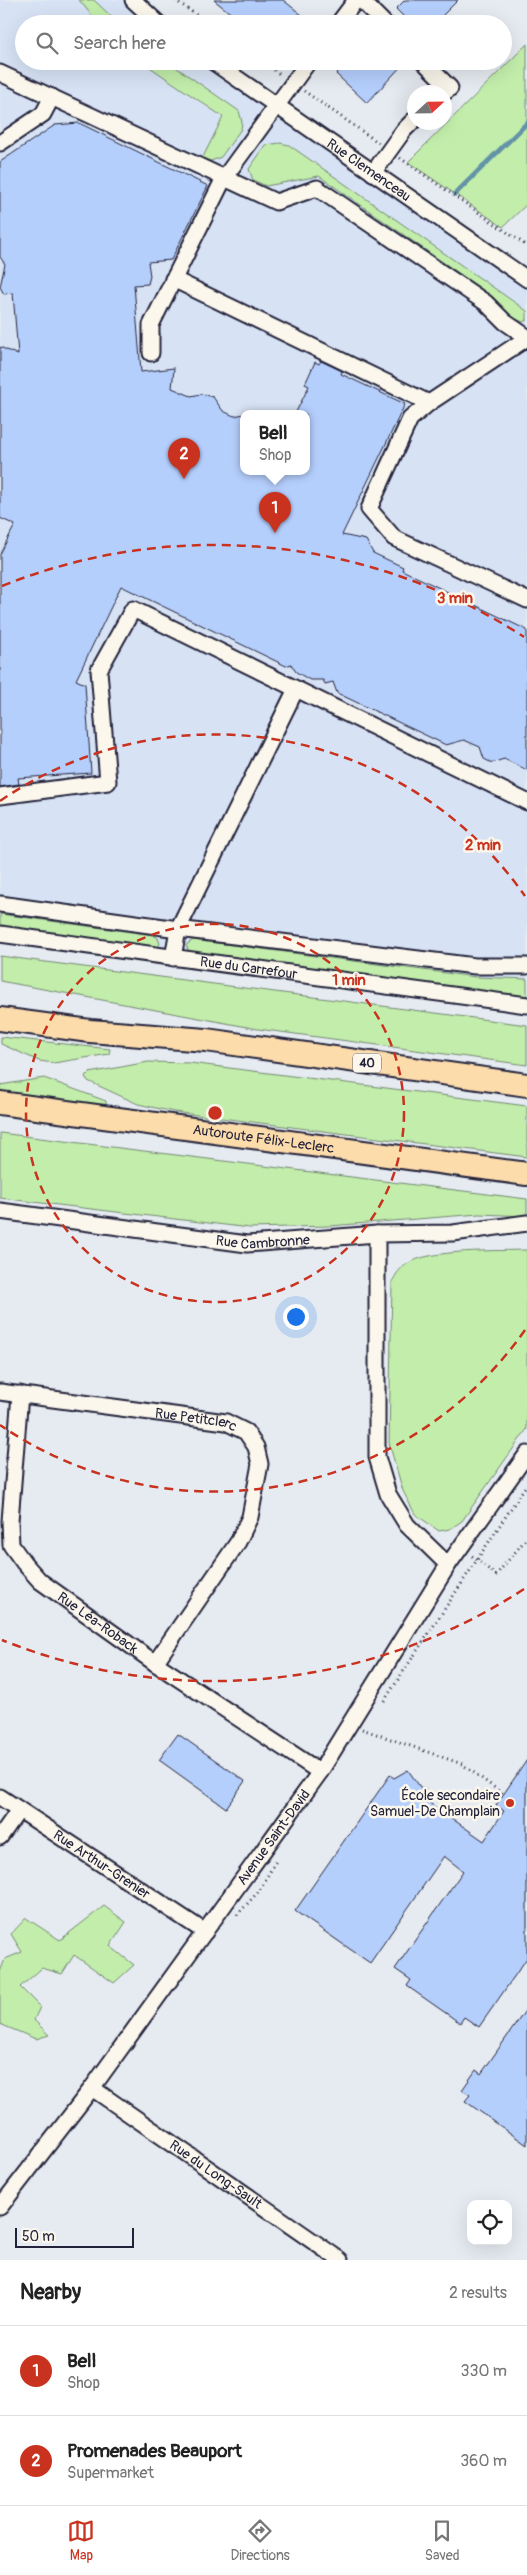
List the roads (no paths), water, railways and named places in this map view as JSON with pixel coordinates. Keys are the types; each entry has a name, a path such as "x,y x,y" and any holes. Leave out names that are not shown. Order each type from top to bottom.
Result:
{"highway":[{"path":"0,1002 90,1031"},
{"name":"40","path":"0,1018 90,1031 206,1040 527,1085"},
{"name":"Autoroute Félix-Leclerc","path":"0,1103 527,1174"}],"street":[{"path":"132,0 149,15"},
{"path":"345,15 356,0"},
{"path":"361,0 376,15"},
{"name":"Rue Clemenceau","path":"225,70 527,279"},
{"path":"151,353 151,325 224,178 302,70"},
{"path":"432,70 447,85"},
{"path":"0,73 276,202 317,188 486,303 505,322 527,338 430,403 410,419 369,509 394,538 527,600"},
{"path":"0,143 43,114 52,97"},
{"path":"373,173 407,127"},
{"path":"174,279 430,403"},
{"path":"0,796 108,782 98,670 133,609 527,802"},
{"path":"173,958 178,930 296,689"},
{"path":"0,904 178,930 485,967 527,966"},
{"name":"Rue du Carrefour","path":"0,934 527,1005"},
{"name":"Rue Cambronne","path":"0,1210 247,1244 376,1234 453,1233 527,1223"},
{"path":"376,1234 377,1457 388,1494 407,1525 448,1565"},
{"name":"Rue Petitclerc","path":"0,1392 226,1422 246,1432 256,1447 260,1464 250,1517 238,1542 156,1663"},
{"name":"Rue Léa-Roback","path":"20,1394 10,1521 11,1545 24,1563 40,1581 156,1663 320,1772"},
{"name":"Avenue Saint-David","path":"0,2207 92,2088 320,1772 448,1565 527,1454"},
{"name":"Rue Arthur-Grenier","path":"0,1796 205,1932"},
{"path":"0,1836 19,1810"},
{"name":"Rue du Long-Sault","path":"92,2088 340,2260"}],"waterway":[{"path":"455,194 527,123"}],"place":[{"name":"Promenades Beauport","path":"184,479"},
{"name":"Bell","path":"275,533"},
{"name":"École secondaire Samuel-De Champlain","path":"510,1803"}]}
